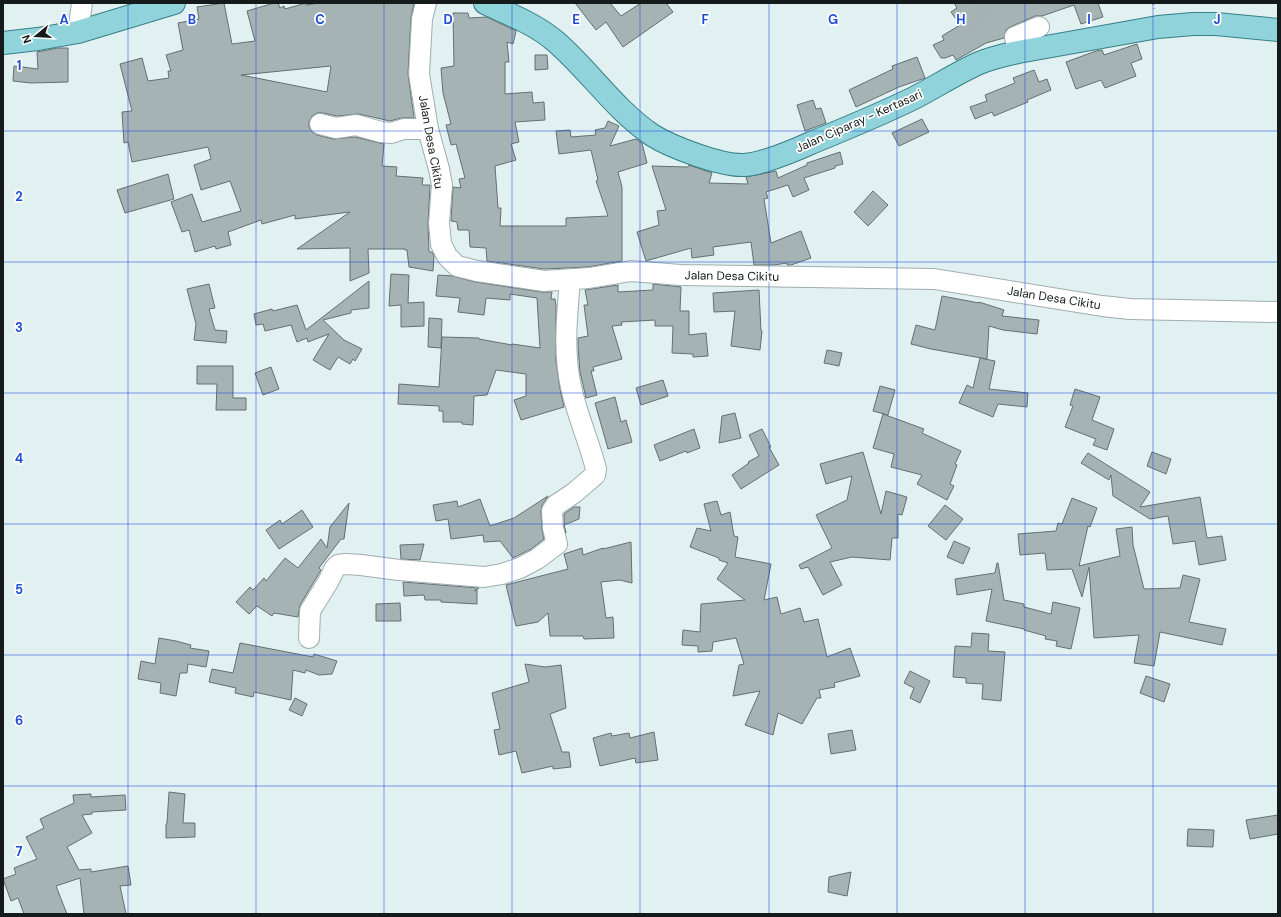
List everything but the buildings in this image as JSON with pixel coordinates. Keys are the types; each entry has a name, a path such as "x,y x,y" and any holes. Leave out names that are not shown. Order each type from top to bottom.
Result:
{"main road":[{"path":"3,43 78,32 174,3"},
{"name":"Jalan Ciparay - Kertasari","path":"485,3 531,25 554,40 621,109 652,135 710,160 744,165 795,150 912,99 977,64 1018,52 1158,28 1193,24 1216,24 1278,30"}],"street":[{"path":"78,32 82,3"},
{"name":"Jalan Desa Cikitu","path":"426,3 422,19 419,74 428,129 442,185 439,223 442,244 447,256 457,266 478,271 544,281 570,280 631,271 696,275 934,279 1102,306 1130,309 1278,312"},
{"path":"1018,52 1015,37 1039,27"},
{"path":"320,124 336,128 356,125 381,132 391,133 404,129 428,129"},
{"path":"309,638 310,611 338,565 361,565 399,570 484,577 502,574 520,568 557,544 553,528 552,511 556,505 574,493 595,475 596,469 571,389 568,374 566,332 570,280"}],"path":[{"path":"972,3 984,17"},
{"path":"978,41 973,27 977,21 1012,3"}]}
